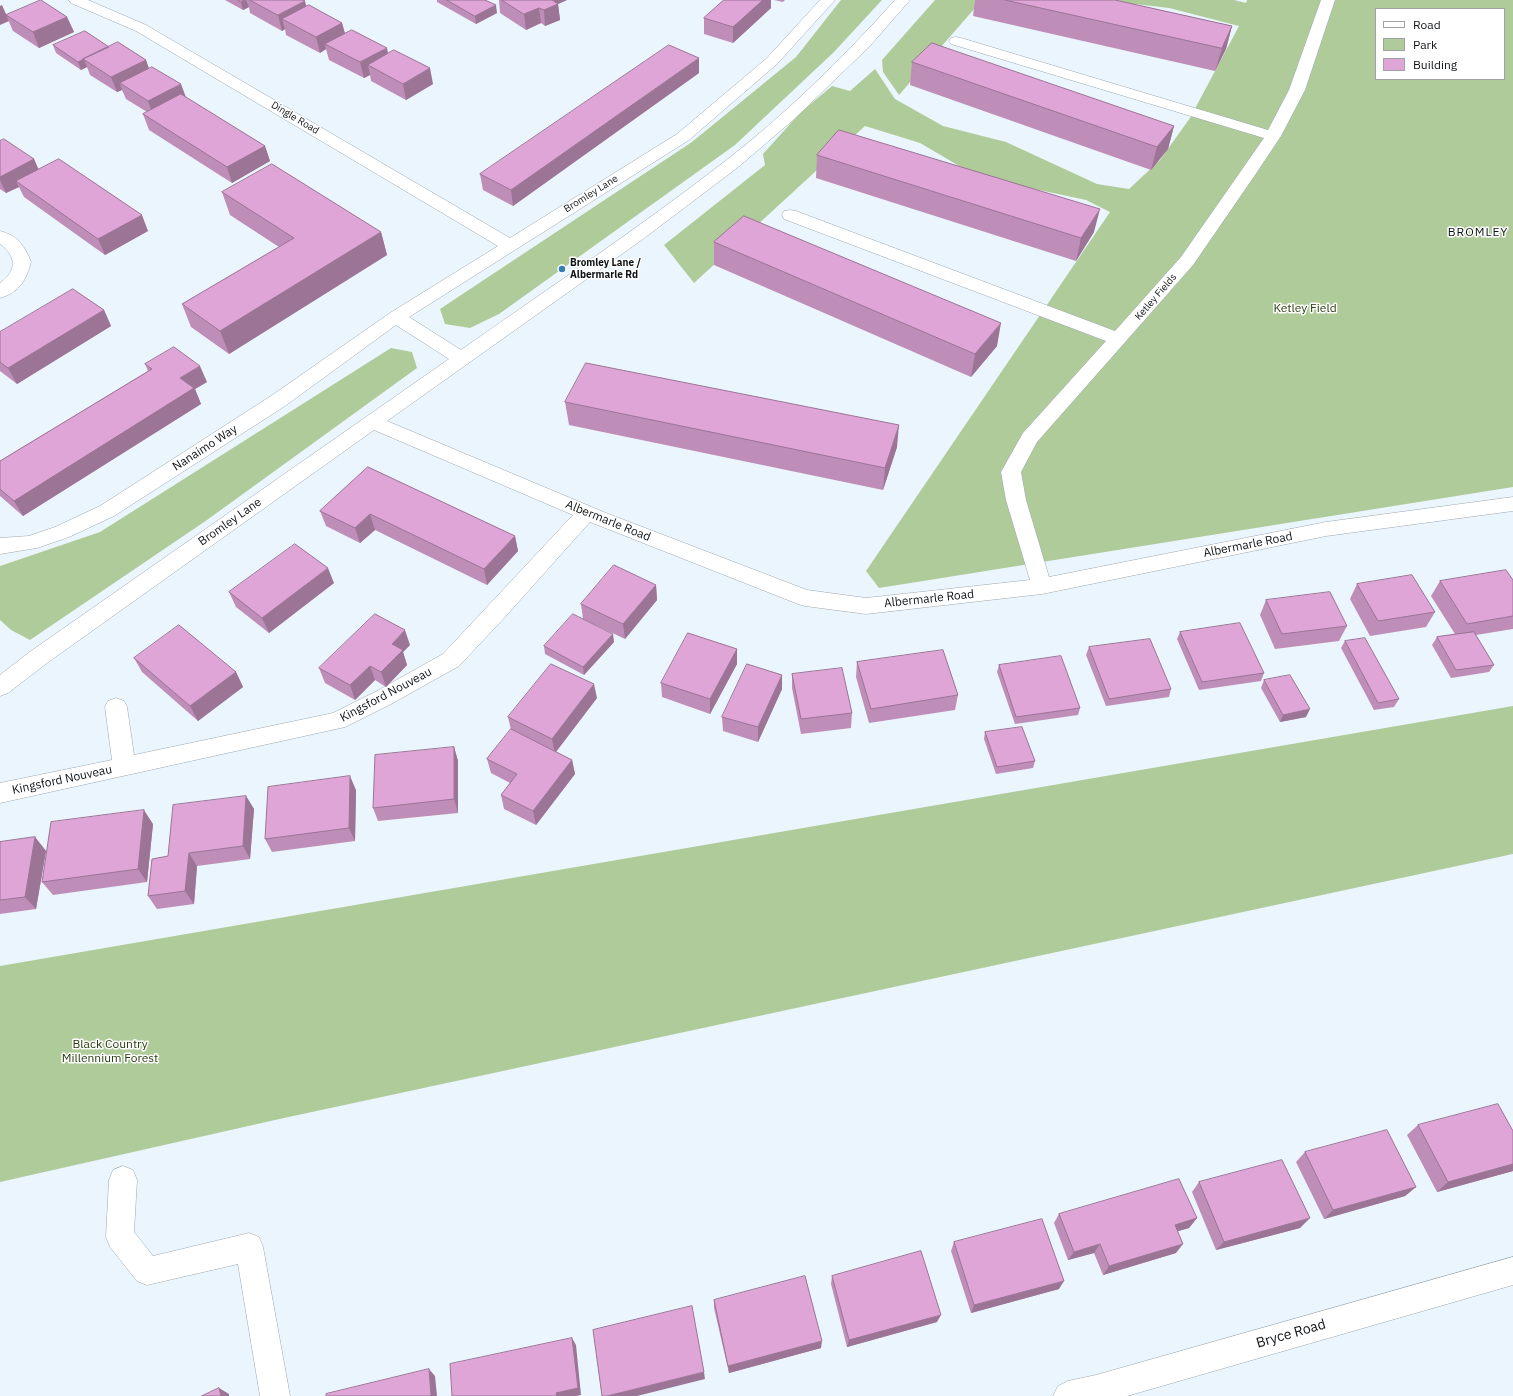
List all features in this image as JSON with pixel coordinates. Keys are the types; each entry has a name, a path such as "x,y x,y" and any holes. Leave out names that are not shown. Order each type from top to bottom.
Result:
{"street":[{"name":"Dingle Road","path":"76,0 141,28 509,245"},
{"name":"Bromley Lane","path":"396,317 683,137 772,61 828,0"},
{"name":"Bromley Lane","path":"0,688 39,657 637,235 731,165 786,118 826,81 864,44 903,0"},
{"name":"Ketley Fields","path":"1042,586 1016,500 1011,472 1030,438 1187,261 1273,136 1297,90 1328,0"},
{"path":"956,41 1273,136"},
{"path":"790,215 1119,339"},
{"path":"0,236 17,248 22,262 17,279 0,292"},
{"path":"396,317 462,359"},
{"name":"Nanaimo Way","path":"0,546 30,543 62,532 107,511 278,401 396,317"},
{"name":"Albermarle Road","path":"372,422 587,513 805,598 866,606 1042,586 1326,529 1513,504"},
{"name":"Kingsford Nouveau","path":"0,793 337,721 386,697 451,660 498,611 587,513"},
{"name":"Kingsford Nouveau","path":"116,707 124,767"},
{"path":"123,1180 120,1237 147,1271 250,1247 275,1396"},
{"name":"Bryce Road","path":"1068,1396 1096,1390 1513,1271"}],"green space":[{"path":"841,0 882,0 834,52 735,145 499,314 470,328 445,324 440,309 692,142 796,57"},
{"path":"935,0 982,0 899,95 883,72 882,60"},
{"name":"Ketley Field","path":"1101,0 1234,0 1246,3 1247,0 1513,0 1513,487 879,588 866,571 1110,212 1086,200 978,177 920,143 865,126 694,283 664,245 765,165 763,154 800,113 832,86 850,91 875,69 895,99 943,126 1006,142 1097,184 1129,189 1160,160 1190,118 1239,26 1169,8"},
{"path":"391,348 412,352 417,368 207,520 30,640 11,630 0,620 0,566 100,532"},
{"name":"Black Country Millennium Forest","path":"1513,706 1513,854 284,1118 0,1182 0,966"}],"building":[{"path":"41,0 67,17 33,32 6,15"},
{"path":"250,0 303,0 305,1 278,15"},
{"path":"447,0 485,0 496,5 475,16"},
{"path":"502,0 552,0 558,4 544,10 539,8 524,14"},
{"path":"724,0 763,0 733,27 704,18"},
{"path":"1005,0 1115,0 1232,26 1222,48"},
{"path":"309,5 342,23 316,37 282,19"},
{"path":"352,30 387,48 360,62 325,44"},
{"path":"85,31 109,47 78,62 53,45"},
{"path":"118,42 146,60 111,77 83,59"},
{"path":"932,43 1174,126 1157,147 912,62"},
{"path":"669,45 699,58 511,190 480,174"},
{"path":"394,50 430,68 403,84 368,65"},
{"path":"152,67 181,84 148,101 120,83"},
{"path":"181,94 265,146 227,167 143,114"},
{"path":"839,130 1100,209 1081,238 817,155"},
{"path":"4,139 34,159 0,177 0,141"},
{"path":"59,159 142,215 98,239 16,181"},
{"path":"272,164 381,232 220,331 182,304 294,238 222,192"},
{"path":"744,216 1001,323 975,354 714,242"},
{"path":"73,289 104,310 8,368 0,362 0,332"},
{"path":"174,347 200,366 180,378 194,388 14,501 0,489 0,461 152,369 145,364"},
{"path":"586,363 899,425 885,468 565,402"},
{"path":"368,467 515,536 484,569 370,514 355,528 320,511"},
{"path":"295,544 328,568 262,618 229,592"},
{"path":"614,565 656,585 623,624 581,604"},
{"path":"1506,570 1513,580 1513,616 1467,624 1440,581"},
{"path":"1412,575 1435,612 1378,621 1357,584"},
{"path":"1330,592 1347,626 1282,634 1266,600"},
{"path":"375,614 405,630 392,644 403,650 381,672 370,666 350,685 319,668"},
{"path":"573,614 613,634 583,667 544,646"},
{"path":"1240,623 1264,673 1202,682 1180,632"},
{"path":"179,625 236,672 190,706 134,658"},
{"path":"1474,632 1494,665 1456,670 1437,637"},
{"path":"688,633 737,649 710,699 661,683"},
{"path":"1365,638 1399,699 1378,703 1345,641"},
{"path":"1150,639 1171,689 1109,699 1089,647"},
{"path":"943,650 958,695 871,709 857,662"},
{"path":"1061,656 1080,708 1016,717 999,665"},
{"path":"551,664 594,684 552,739 508,717"},
{"path":"747,664 782,675 758,727 722,717"},
{"path":"842,668 852,713 801,719 792,674"},
{"path":"1290,675 1310,709 1283,715 1264,680"},
{"path":"1022,727 1035,761 997,767 985,732"},
{"path":"511,729 572,760 533,811 501,795 517,774 487,759"},
{"path":"454,747 454,799 373,808 375,755"},
{"path":"350,776 349,828 265,839 268,787"},
{"path":"246,796 243,846 189,853 185,891 148,896 152,859 168,856 173,805"},
{"path":"144,810 138,869 42,882 51,822"},
{"path":"35,837 25,897 0,900 0,842"},
{"path":"1498,1104 1513,1131 1513,1164 1448,1182 1418,1125"},
{"path":"1387,1130 1416,1187 1333,1210 1305,1152"},
{"path":"1282,1160 1310,1218 1224,1242 1199,1182"},
{"path":"1179,1179 1197,1218 1175,1225 1183,1244 1109,1266 1100,1244 1074,1252 1059,1214"},
{"path":"1042,1219 1064,1281 974,1305 954,1242"},
{"path":"921,1251 941,1315 849,1340 832,1276"},
{"path":"805,1276 822,1341 728,1366 714,1300"},
{"path":"692,1306 704,1372 602,1396 593,1330"},
{"path":"572,1338 578,1388 556,1393 557,1396 452,1396 450,1364"},
{"path":"429,1369 431,1396 326,1396 326,1394"},
{"path":"219,1388 221,1396 202,1396"}],"place":[{"name":"Bromley Lane / Albermarle Rd","path":"562,269"}],"district":[{"name":"BROMLEY","path":"1478,233"}]}
